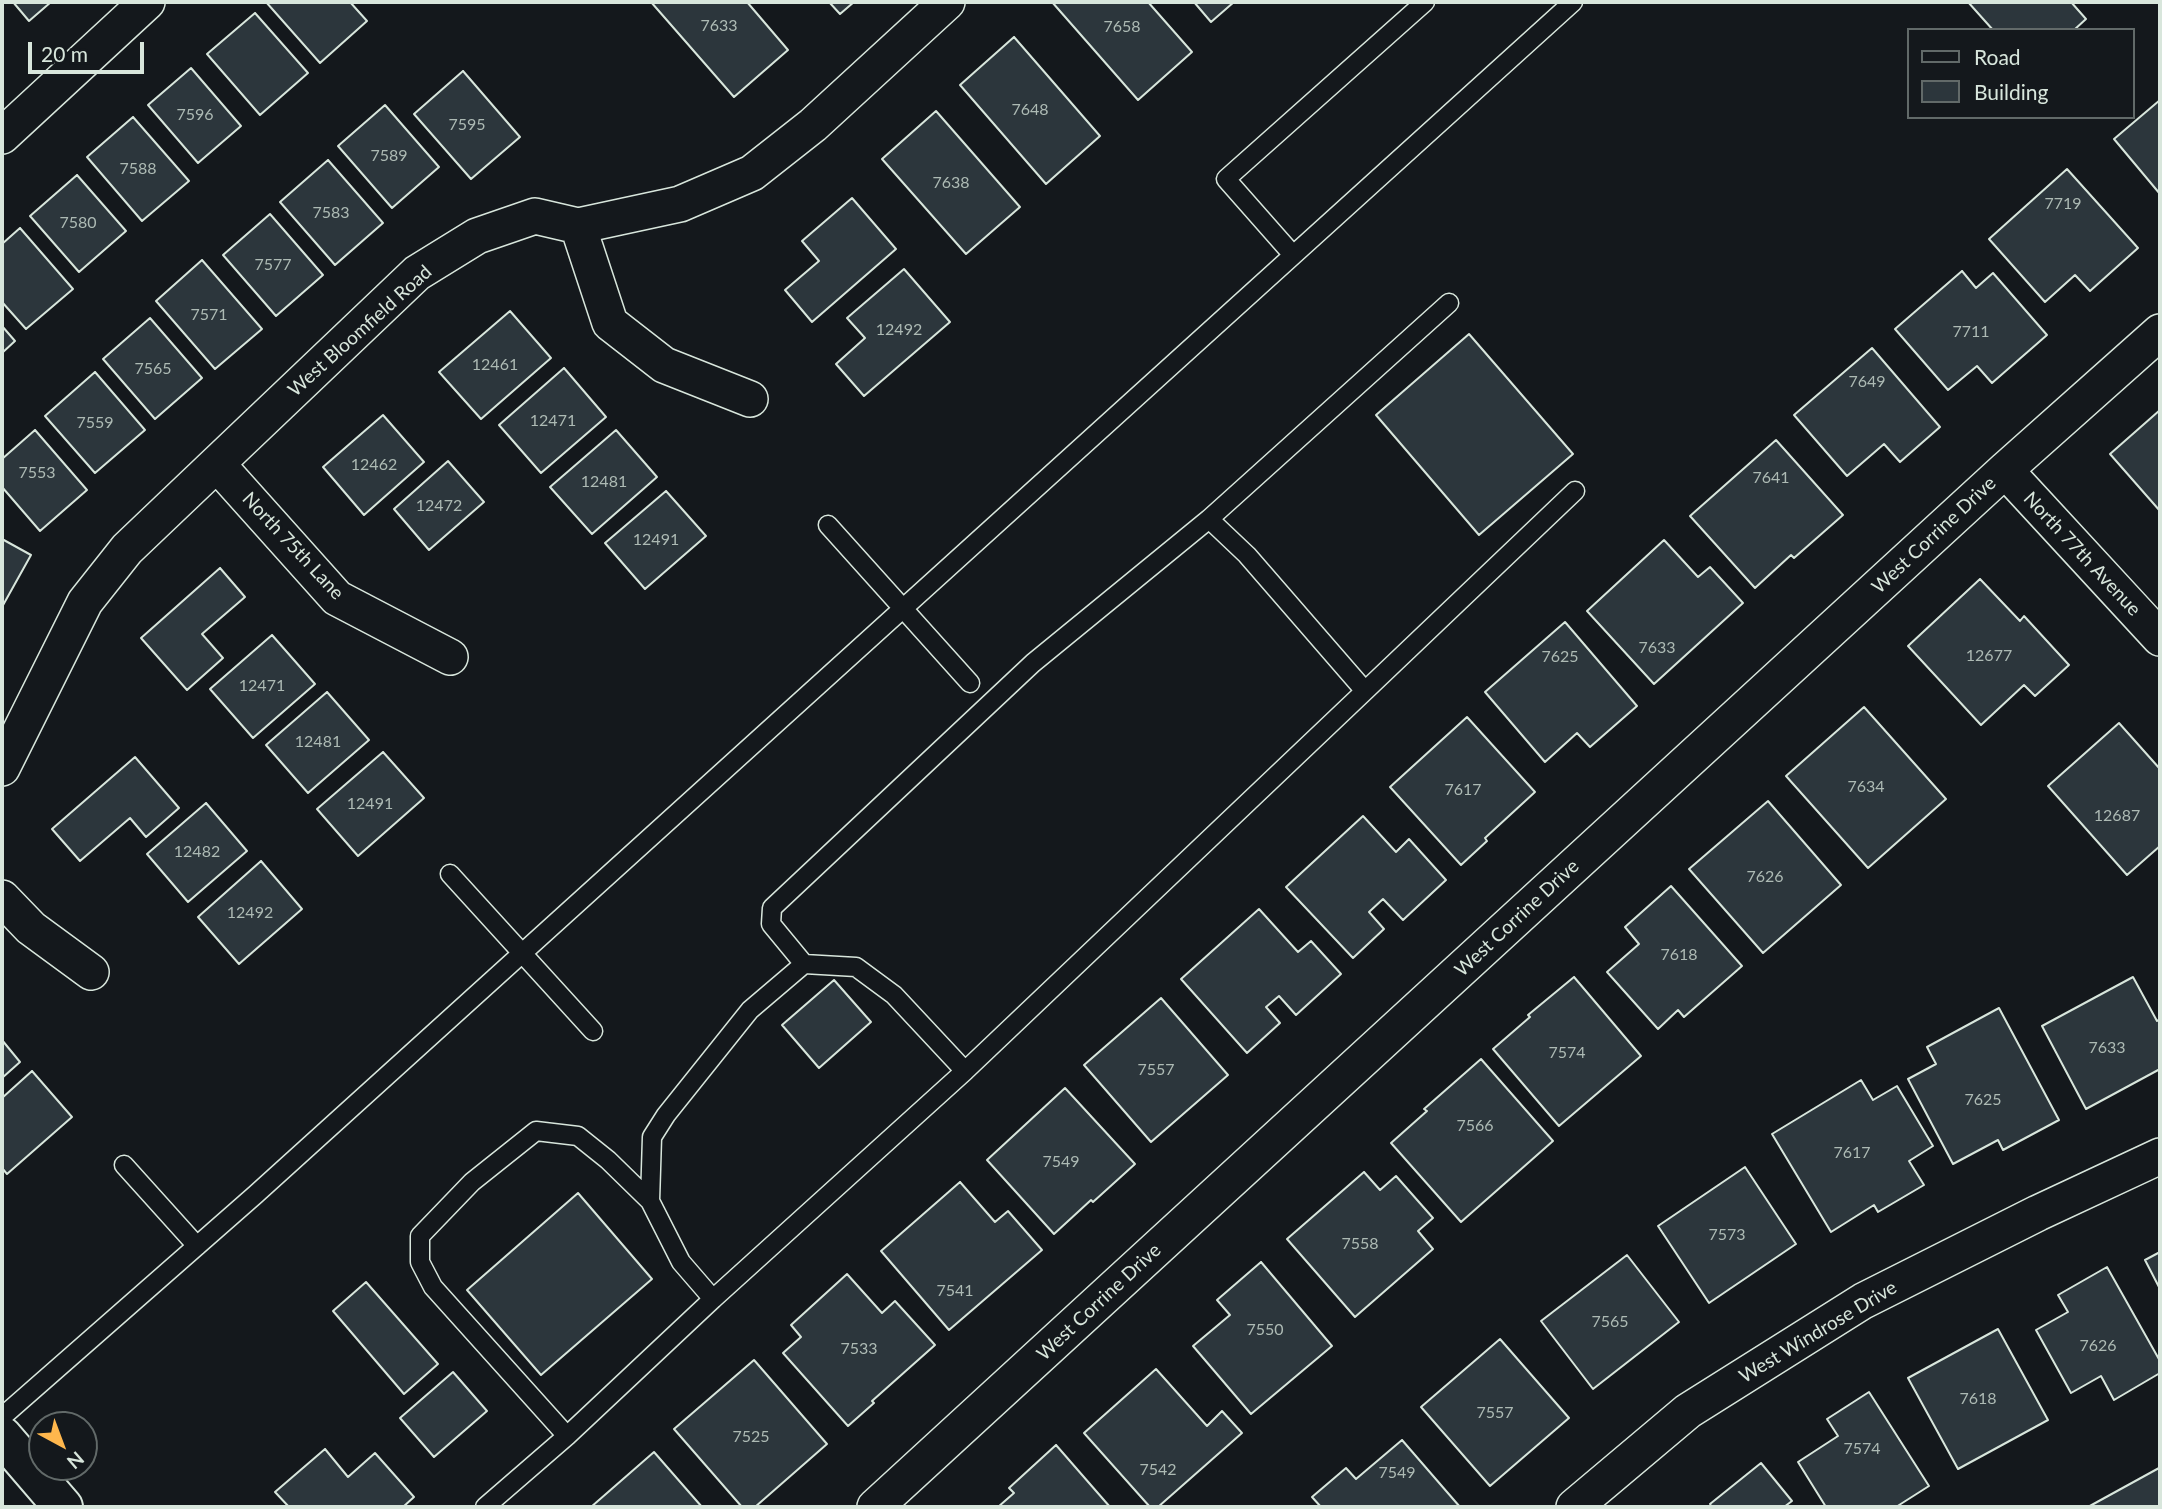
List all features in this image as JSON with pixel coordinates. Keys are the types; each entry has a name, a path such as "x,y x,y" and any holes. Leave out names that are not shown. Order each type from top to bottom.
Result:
{"main road":[{"path":"2,1436 63,1507"}],"street":[{"path":"2,136 148,2"},
{"name":"West Bloomfield Road","path":"2,768 85,602 127,548 417,273 477,236 535,216 578,226 680,204 752,173 813,125 947,2"},
{"path":"578,226 610,323 664,365 750,398"},
{"name":"West Corrine Drive","path":"876,1507 2005,470 2160,332"},
{"name":"North 75th Lane","path":"217,464 337,598 450,657"},
{"name":"North 77th Avenue","path":"2005,470 2160,638"},
{"path":"2,898 30,928 91,972"},
{"name":"West Windrose Drive","path":"1574,1507 1688,1411 1863,1301 2160,1156"}],"lane":[{"path":"1293,255 1226,179 1425,2"},
{"path":"2,1417 522,954 1573,2"},
{"path":"804,964 771,925 772,908 1033,663 1209,519 1449,303"},
{"path":"485,1507 567,1436 713,1299 965,1071 1575,491"},
{"path":"1209,519 1247,555 1365,691"},
{"path":"828,525 970,683"},
{"path":"450,874 593,1031"},
{"path":"650,1201 652,1137 666,1115 750,1010 804,964 856,967 894,995 965,1071"},
{"path":"567,1436 433,1287 420,1262 420,1236 472,1182 536,1131 578,1136 608,1160 650,1201 681,1262 713,1299"},
{"path":"124,1165 197,1246"}],"building":[{"path":"13,2 51,2 29,21"},
{"path":"266,2 350,2 367,21 320,63"},
{"path":"651,2 747,2 788,50 734,97"},
{"path":"829,2 854,2 840,14"},
{"path":"1052,2 1148,2 1192,52 1138,100"},
{"path":"1194,2 1234,2 1211,22"},
{"path":"1968,2 2071,2 2086,19 2076,28 1991,28"},
{"path":"255,13 308,73 260,115 207,54"},
{"path":"1014,37 1100,136 1046,184 960,85"},
{"path":"191,68 241,126 198,163 148,105"},
{"path":"463,71 520,137 471,179 414,114"},
{"path":"2160,100 2160,194 2114,139"},
{"path":"385,105 439,167 392,208 338,146"},
{"path":"936,111 1020,207 966,254 882,159"},
{"path":"133,117 189,181 142,221 87,157"},
{"path":"328,160 383,223 335,265 280,202"},
{"path":"2067,169 2138,248 2090,291 2075,275 2045,302 1989,239"},
{"path":"77,175 126,231 79,272 30,216"},
{"path":"852,198 896,249 812,322 785,290 819,261 802,241"},
{"path":"270,214 323,275 276,316 223,255"},
{"path":"20,228 73,289 26,329 2,302 2,244"},
{"path":"202,260 262,329 215,369 156,301"},
{"path":"904,269 950,322 864,396 836,364 865,338 847,318"},
{"path":"1962,271 1976,288 1993,273 2047,335 1992,383 1977,366 1948,390 1895,329"},
{"path":"510,311 551,358 481,419 439,372"},
{"path":"150,318 202,378 155,419 103,359"},
{"path":"2,326 15,341 2,353"},
{"path":"1469,334 1573,454 1479,535 1376,415"},
{"path":"1872,348 1940,427 1900,462 1884,444 1847,476 1794,415"},
{"path":"564,368 606,417 541,473 499,425"},
{"path":"95,372 145,430 95,473 45,416"},
{"path":"2160,410 2160,511 2110,454"},
{"path":"383,415 424,462 364,515 323,467"},
{"path":"35,430 87,490 40,531 2,487 2,459"},
{"path":"616,430 657,477 592,534 550,487"},
{"path":"1776,440 1843,515 1794,558 1791,555 1755,588 1690,516"},
{"path":"448,461 484,502 429,550 394,509"},
{"path":"666,491 706,536 645,589 605,543"},
{"path":"2,539 31,555 2,607"},
{"path":"1664,540 1698,577 1710,567 1743,603 1654,684 1587,611"},
{"path":"220,568 245,597 202,634 223,658 187,690 141,638"},
{"path":"1980,579 2020,621 2024,616 2069,665 2035,696 2024,685 1981,725 1908,646"},
{"path":"1565,622 1637,706 1590,747 1577,733 1545,762 1485,692"},
{"path":"272,635 315,684 253,738 210,689"},
{"path":"327,692 369,740 308,793 266,745"},
{"path":"1864,707 1946,799 1868,868 1786,776"},
{"path":"1467,717 1535,792 1485,838 1487,841 1461,865 1390,787"},
{"path":"2119,723 2160,769 2160,846 2127,875 2048,786"},
{"path":"383,752 424,798 358,856 317,809"},
{"path":"135,757 179,808 146,837 130,818 80,861 52,829"},
{"path":"1768,801 1841,885 1763,953 1689,869"},
{"path":"206,803 247,851 188,902 147,854"},
{"path":"1363,816 1396,852 1409,839 1446,880 1403,920 1383,899 1369,912 1384,929 1353,958 1286,887"},
{"path":"261,861 302,909 239,964 198,917"},
{"path":"1671,886 1742,966 1684,1017 1678,1010 1658,1029 1607,972 1639,944 1625,927"},
{"path":"1259,909 1298,952 1311,941 1341,974 1296,1015 1279,996 1266,1007 1280,1023 1247,1053 1181,979"},
{"path":"1574,977 1641,1056 1559,1126 1493,1049 1530,1017 1528,1015"},
{"path":"2133,977 2157,1021 2160,1019 2160,1069 2086,1109 2042,1026"},
{"path":"834,980 871,1022 819,1068 782,1025"},
{"path":"1161,998 1228,1075 1151,1142 1084,1065"},
{"path":"1999,1008 2059,1120 2003,1150 1998,1140 1953,1164 1908,1079 1936,1064 1927,1047"},
{"path":"2,1040 20,1062 2,1078"},
{"path":"1481,1059 1553,1141 1461,1222 1391,1143 1427,1111 1424,1109"},
{"path":"32,1071 72,1117 7,1174 2,1168 2,1098"},
{"path":"1861,1080 1873,1100 1897,1086 1933,1146 1909,1161 1924,1185 1878,1212 1874,1205 1831,1232 1772,1134"},
{"path":"1065,1088 1135,1164 1054,1234 987,1160"},
{"path":"1745,1167 1796,1244 1709,1303 1658,1226"},
{"path":"1364,1172 1380,1190 1396,1176 1433,1218 1418,1231 1433,1249 1355,1317 1287,1239"},
{"path":"960,1182 995,1222 1008,1211 1042,1250 949,1330 881,1251"},
{"path":"578,1193 652,1279 541,1375 467,1290"},
{"path":"2160,1252 2160,1289 2145,1260"},
{"path":"1627,1255 1679,1322 1593,1389 1541,1321"},
{"path":"1261,1262 1332,1346 1251,1414 1193,1346 1230,1315 1217,1300"},
{"path":"2107,1267 2160,1361 2160,1373 2114,1400 2101,1376 2071,1393 2036,1330 2068,1312 2058,1295"},
{"path":"847,1274 882,1313 895,1301 935,1345 848,1426 783,1353 801,1337 791,1325"},
{"path":"366,1282 438,1364 404,1394 333,1311"},
{"path":"1998,1329 2048,1420 1958,1469 1908,1378"},
{"path":"1500,1339 1569,1418 1490,1486 1421,1407"},
{"path":"754,1360 827,1444 755,1507 742,1507 674,1429"},
{"path":"1156,1369 1207,1426 1222,1411 1242,1433 1158,1507 1150,1507 1084,1433"},
{"path":"453,1372 487,1411 434,1457 400,1418"},
{"path":"1869,1392 1929,1486 1896,1507 1826,1507 1798,1462 1838,1436 1827,1419"},
{"path":"1402,1440 1460,1507 1321,1507 1312,1497 1346,1468 1356,1479"},
{"path":"1056,1445 1110,1507 998,1507 1014,1493 1009,1488"},
{"path":"325,1449 348,1477 375,1453 414,1497 403,1507 289,1507 275,1492"},
{"path":"654,1452 702,1507 591,1507"},
{"path":"1761,1463 1792,1501 1784,1507 1712,1507 1710,1504"},
{"path":"2159,1468 2160,1507 2088,1507"}]}
